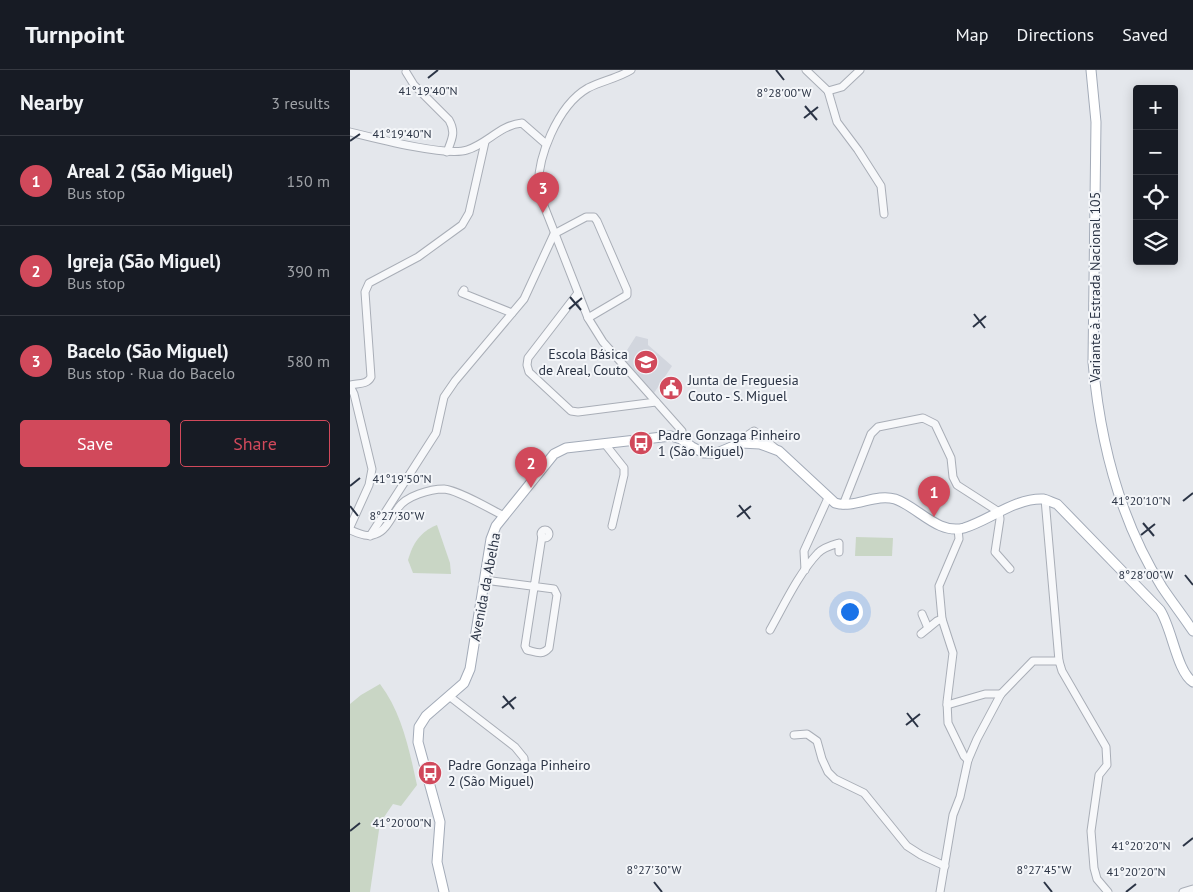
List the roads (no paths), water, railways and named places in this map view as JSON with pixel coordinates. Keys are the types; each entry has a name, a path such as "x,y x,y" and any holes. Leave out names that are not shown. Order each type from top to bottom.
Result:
{"main road":[{"name":"Variante à Estrada Nacional 105","path":"1091,70 1096,122 1093,362 1096,401 1102,436 1122,504 1141,548 1162,587 1193,631"},
{"name":"Avenida da Abelha","path":"444,892 437,862 440,822 418,742 419,727 426,716 464,684 470,669 491,539 496,526 554,454 566,448 671,436 681,439 704,453 717,453 741,444 760,444 779,451 828,498 835,503 843,505"},
{"path":"843,505 884,497 896,500 949,529 964,528 1030,500 1045,499 1057,504 1160,610 1166,619 1182,668 1189,680 1193,682"}],"street":[{"path":"631,70 588,88 579,95 558,121 546,144 541,160 538,184 539,193 588,318 604,342 682,431 681,439"},
{"path":"806,70 828,91 837,122 881,186 884,214"},
{"path":"828,91 842,87 860,70"},
{"path":"406,72 414,85 449,120 453,127 454,133 447,152"},
{"path":"350,132 447,152 466,151 485,142 512,124 522,123 546,144"},
{"path":"485,142 469,213 462,225 418,257 369,283 366,292 371,377 369,381 350,386 354,394 372,469 369,485 350,528 370,536 377,534 382,531 400,505 412,496 443,489 453,491 504,516"},
{"path":"370,536 436,433 444,397 455,381 524,299 554,234 586,216 594,217 597,221 627,290 627,295 622,300 588,318"},
{"path":"464,290 462,293 512,313"},
{"path":"578,293 528,358 529,372 571,411 578,412 656,402"},
{"path":"843,505 871,434 878,427 923,418 934,424 951,458 953,477 957,485 999,512 1000,519 995,552 1010,569"},
{"path":"671,436 672,419"},
{"path":"605,444 624,468 612,526"},
{"path":"806,570 804,551 828,498"},
{"path":"1045,499 1059,660 1062,671 1106,747 1106,765 1099,776 1091,831 1094,868 1097,879 1108,892"},
{"path":"958,528 959,539 939,586 942,619 953,653 947,705 948,723 964,756 968,760"},
{"path":"484,580 533,586 554,589 557,595 549,648 541,654 527,650 525,646 533,586 542,536"},
{"path":"770,630 819,552 830,545 839,543 839,552"},
{"path":"922,614 928,628"},
{"path":"921,634 936,621 942,619"},
{"path":"940,892 953,815 960,798 968,760 977,739 1001,694 1033,661 1059,660"},
{"path":"947,705 985,694 1001,694"},
{"path":"449,696 514,747 524,758 525,768"},
{"path":"794,735 807,734 817,741 828,772 835,779 864,793 907,846 945,866"},
{"path":"1183,892 1193,889"}],"place":[{"name":"Bacelo (São Miguel)","path":"543,213"},
{"name":"Escola Básica de Areal, Couto","path":"646,362"},
{"name":"Junta de Freguesia Couto - S. Miguel","path":"671,388"},
{"name":"Padre Gonzaga Pinheiro 1 (São Miguel)","path":"641,443"},
{"name":"Igreja (São Miguel)","path":"531,488"},
{"name":"Areal 2 (São Miguel)","path":"934,517"},
{"name":"Padre Gonzaga Pinheiro 2 (São Miguel)","path":"430,773"}]}
